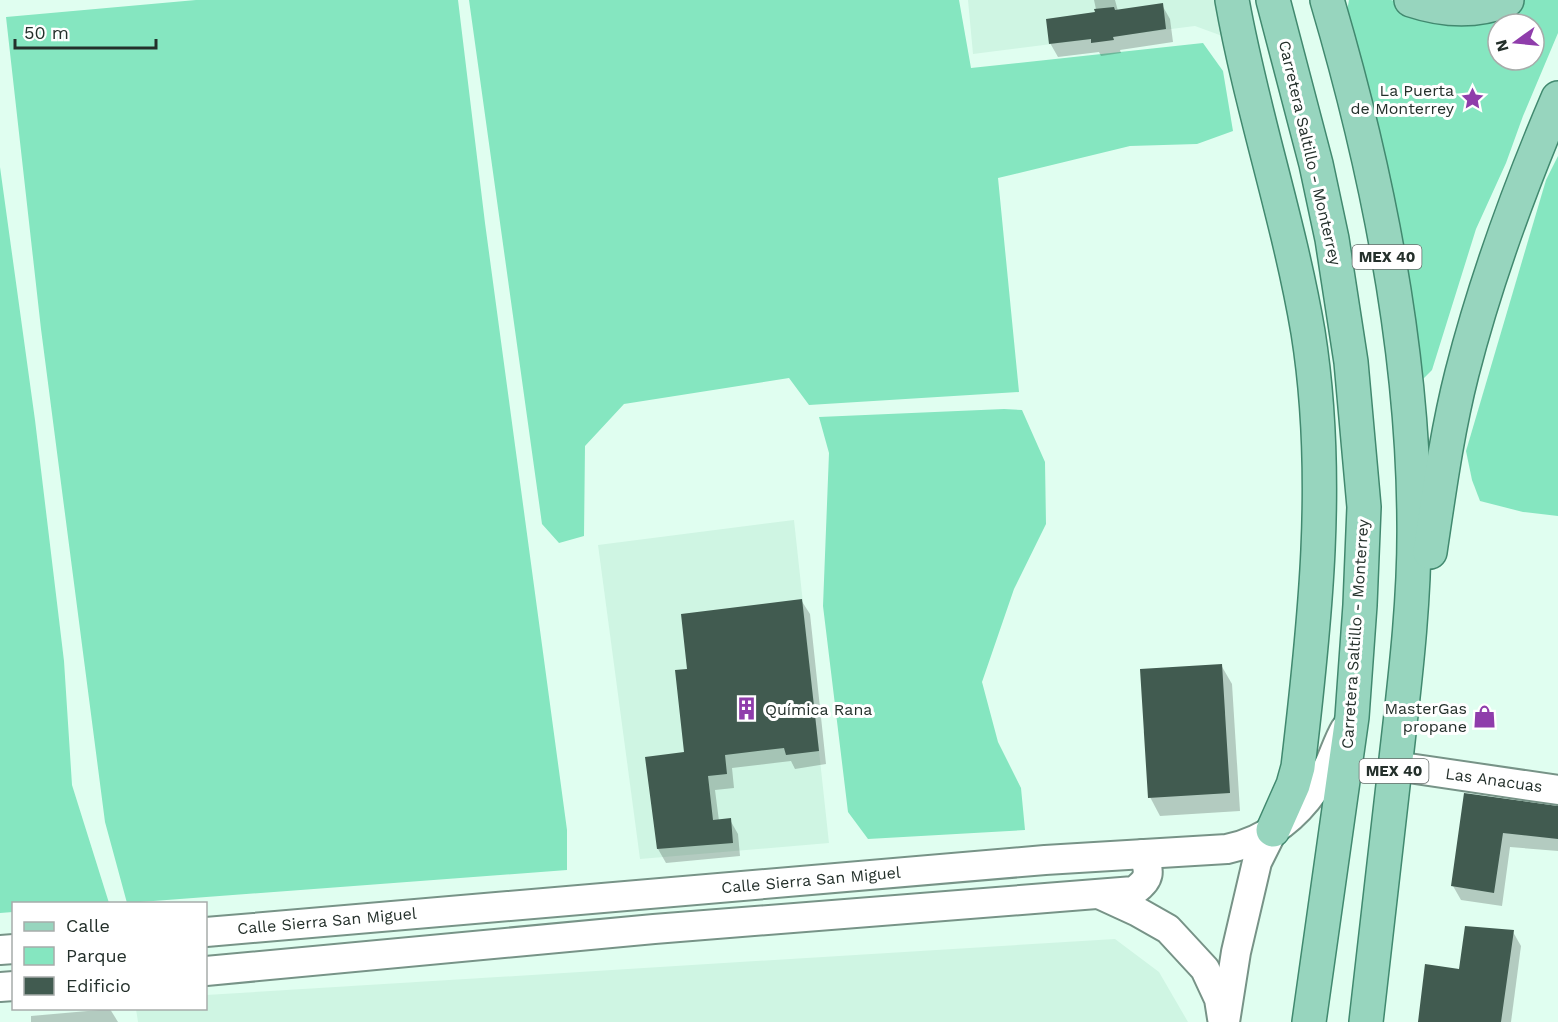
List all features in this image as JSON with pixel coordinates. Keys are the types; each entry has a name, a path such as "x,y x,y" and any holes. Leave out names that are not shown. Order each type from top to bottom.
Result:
{"main road":[{"path":"1232,0 1334,419 1347,464 1364,507"},
{"name":"Carretera Saltillo - Monterrey","path":"1274,0 1316,164 1332,239 1351,362 1364,507 1352,717 1309,1022"},
{"name":"MEX 40","path":"1327,0 1369,158 1400,339 1410,439 1414,519 1414,562 1395,766 1366,1022"},
{"path":"1411,0 1434,8 1477,9 1507,0"},
{"path":"1409,617 1428,560 1450,430 1468,351 1518,194 1557,104"},
{"path":"1273,831 1293,785 1298,767 1312,629 1320,475 1308,334 1296,267"}],"street":[{"name":"Calle Sierra San Miguel","path":"207,932 1045,860 1227,849 1253,842 1273,831 1303,805 1316,788 1352,717"},
{"name":"Las Anacuas","path":"1395,766 1558,790"},
{"path":"1224,1022 1236,952 1257,862 1273,831"},
{"path":"207,971 654,929 1134,891 1143,885 1148,877 1148,867 1143,854"},
{"path":"1100,894 1138,912 1168,930 1205,969 1219,999 1224,1022"}],"shaded area":[{"path":"968,0 1227,0 1236,41 1195,26 973,54"},
{"path":"794,520 829,843 640,859 598,545"},
{"path":"1115,939 1159,972 1188,1022 138,1022 136,1010 207,1010 207,995"}],"green space":[{"path":"196,0 458,0 485,223 567,830 567,870 127,902 105,822 41,329 6,17"},
{"path":"469,0 959,0 971,68 1203,43 1223,71 1233,131 1197,144 1130,146 998,178 1019,392 809,405 789,378 624,404 585,446 584,536 559,543 542,524"},
{"path":"1349,0 1391,0 1441,16 1513,0 1558,0 1558,33 1546,61 1546,12 1486,12 1486,72 1542,72 1506,163 1476,229 1432,370 1422,380 1347,11"},
{"path":"1558,156 1558,516 1523,512 1480,501 1472,480 1466,451 1546,180"},
{"path":"0,167 35,420 64,661 72,785 109,902 12,902 12,912 0,913"},
{"path":"1022,410 1045,462 1046,524 1014,589 982,682 998,742 1021,788 1025,830 868,839 848,812 823,606 829,453 819,417"}],"building":[{"path":"1163,3 1166,29 1113,37 1114,40 1091,43 1091,39 1049,44 1046,19 1095,12 1094,9 1114,7 1115,10"},
{"name":"Química Rana","path":"802,599 819,751 786,755 784,748 725,755 727,774 708,776 713,820 731,818 733,843 657,849 645,757 684,752 675,670 687,669 681,614"},
{"path":"1222,664 1230,793 1148,798 1140,669"},
{"path":"1464,793 1558,806 1558,839 1503,833 1494,893 1451,886"},
{"path":"1465,926 1514,930 1501,1022 1418,1022 1425,964 1459,969"}],"place":[{"name":"La Puerta de Monterrey","path":"1472,99"},
{"name":"Química Rana","path":"747,709"},
{"name":"MasterGas propane","path":"1485,717"}]}
